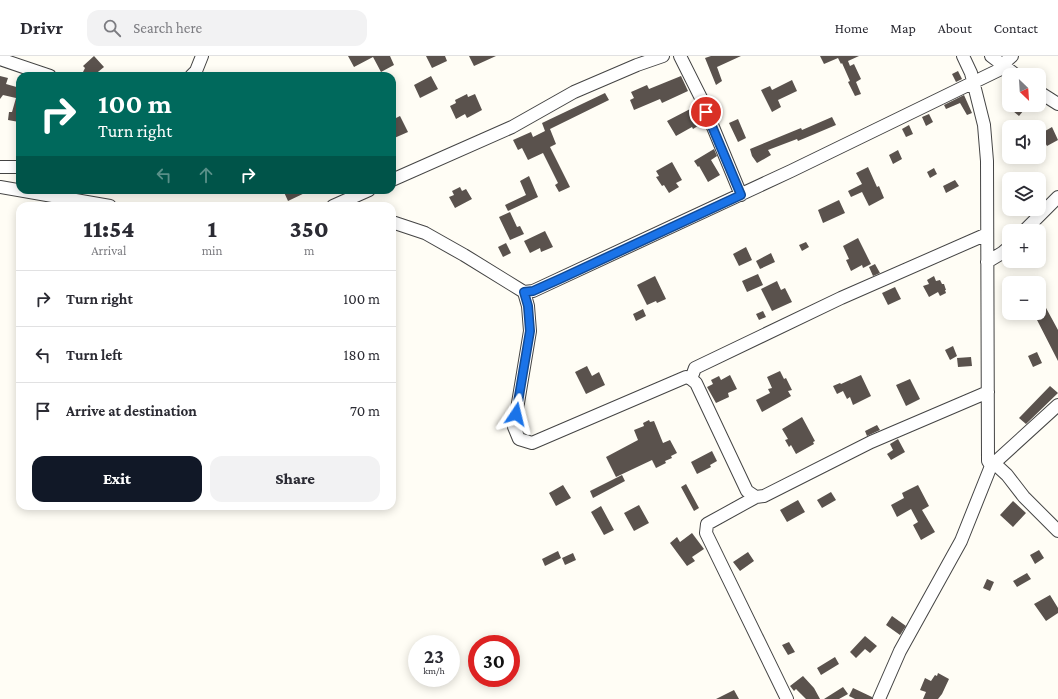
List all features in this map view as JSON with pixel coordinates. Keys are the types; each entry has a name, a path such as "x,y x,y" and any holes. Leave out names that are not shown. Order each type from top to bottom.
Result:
{"street":[{"path":"195,72 202,56"},
{"path":"396,178 512,127 574,92 662,56"},
{"path":"680,56 701,98 741,195"},
{"path":"963,56 973,83 984,125 987,161 988,461 1007,475 1024,497 1058,531"},
{"path":"991,56 1005,67"},
{"path":"1005,67 1002,64 1012,56"},
{"path":"0,59 38,72"},
{"path":"396,223 425,233 524,292 533,291 741,195 1005,67"},
{"path":"1046,96 1058,104"},
{"path":"0,168 16,167"},
{"path":"0,187 16,190"},
{"path":"41,194 87,202"},
{"path":"342,202 360,194"},
{"path":"1031,224 1058,197"},
{"path":"691,379 696,368 702,365 841,298 988,234"},
{"path":"987,262 1002,254"},
{"path":"524,292 528,306 530,331 514,427 519,439 532,442 686,377 696,383 747,491 756,497"},
{"path":"787,699 706,533 707,524 756,497 764,496 871,442 988,392"},
{"path":"879,699 900,651 961,541 992,465 1058,405"}],"building":[{"path":"94,56 104,67 98,72 83,72 85,68 83,66"},
{"path":"348,56 390,56 394,65 381,72 373,57 354,67"},
{"path":"426,56 445,56 447,61 432,68"},
{"path":"469,56 496,56 474,66"},
{"path":"711,56 741,56 717,67 722,81 716,85 705,58"},
{"path":"820,56 859,56 848,61 850,66 854,64 861,79 856,82 861,94 855,96 848,82 850,81 842,63 841,64 838,58 824,64"},
{"path":"958,71 962,79 956,82 952,74"},
{"path":"0,76 8,78 6,84 16,87 16,98 3,95 0,99"},
{"path":"431,76 438,89 420,98 414,85"},
{"path":"681,76 688,91 662,103 660,99 634,110 630,100 634,98 631,92 647,85 649,89"},
{"path":"792,80 797,91 778,100 781,107 772,112 761,90 770,86 772,90"},
{"path":"605,93 609,100 550,129 556,144 550,147 570,187 559,192 555,185 558,183 543,153 528,160 522,148 518,150 513,140 531,132 533,137 545,131 542,123"},
{"path":"467,94 468,97 475,94 482,110 467,118 465,114 456,119 450,106 456,103 455,100"},
{"path":"964,95 972,113 967,115 960,103 946,109 944,105"},
{"path":"16,98 16,121 8,120 9,112 12,112"},
{"path":"692,108 701,124 676,136 667,121"},
{"path":"1014,112 1022,112 1019,116"},
{"path":"929,114 933,122 926,126 922,117"},
{"path":"400,116 408,132 396,137 396,118"},
{"path":"832,117 836,125 798,141 797,139 768,150 771,155 757,163 752,156 750,149 801,128 802,130"},
{"path":"738,119 746,138 738,142 729,123"},
{"path":"909,125 913,134 906,137 902,129"},
{"path":"1052,127 1058,140 1047,146 1046,144 1046,130"},
{"path":"714,149 717,156 711,160 720,175 708,182 699,166 698,167 694,161"},
{"path":"898,150 902,159 893,164 889,155"},
{"path":"672,162 682,180 676,183 679,187 669,193 656,177 659,176 656,171"},
{"path":"868,167 884,198 869,206 862,192 851,197 848,191 862,184 856,173"},
{"path":"934,168 937,174 930,178 927,172"},
{"path":"529,176 538,197 508,211 505,205 526,195 520,181"},
{"path":"955,180 959,186 946,193 943,186"},
{"path":"460,187 462,191 466,189 472,199 455,208 449,197 454,195 452,191"},
{"path":"285,194 303,194 288,201"},
{"path":"839,200 845,213 823,223 818,210"},
{"path":"510,212 517,227 520,226 524,234 510,240 499,217"},
{"path":"545,231 553,247 541,252 540,248 530,253 524,241"},
{"path":"858,238 871,264 863,268 862,265 851,271 846,260 849,259 843,246"},
{"path":"806,242 809,247 802,251 799,245"},
{"path":"506,243 511,253 503,257 498,247"},
{"path":"746,247 752,260 739,266 733,254"},
{"path":"771,253 775,262 760,269 756,261"},
{"path":"875,264 880,273 873,276 869,267"},
{"path":"758,274 763,285 747,292 742,281"},
{"path":"655,276 666,299 647,305 637,285"},
{"path":"934,276 936,281 940,280 942,284 944,284 946,293 940,296 938,292 929,297 923,286 929,284 927,280"},
{"path":"777,281 781,290 785,288 792,302 772,311 761,289"},
{"path":"895,287 901,299 888,305 882,293"},
{"path":"1046,308 1058,330 1058,361 1037,320 1046,320"},
{"path":"643,309 646,316 636,321 633,314"},
{"path":"763,311 766,317 759,320 756,314"},
{"path":"953,346 957,356 950,360 945,350"},
{"path":"1037,352 1042,363 1033,367 1028,356"},
{"path":"971,357 972,366 958,367 957,358"},
{"path":"587,366 592,376 599,372 605,385 586,394 575,372"},
{"path":"780,371 784,379 786,378 792,390 788,391 791,396 762,412 756,400 770,393 768,389 772,388 767,377"},
{"path":"730,375 737,389 728,393 729,397 716,403 707,387 713,384 711,380 719,376 721,380"},
{"path":"861,375 871,396 853,405 850,397 847,399 843,391 837,394 833,386"},
{"path":"910,379 920,399 906,406 896,385"},
{"path":"1050,386 1058,393 1026,424 1019,418"},
{"path":"802,417 815,441 813,442 814,444 796,454 791,445 789,447 785,440 788,439 782,429"},
{"path":"649,420 650,422 654,421 663,443 670,440 677,453 671,456 672,458 665,461 666,463 656,468 652,460 616,477 606,457 638,440 634,430 644,426 643,423"},
{"path":"877,425 880,430 867,436 865,431"},
{"path":"898,439 905,452 891,460 887,454 893,450 890,444"},
{"path":"712,451 717,461 710,465 711,467 697,474 691,462"},
{"path":"622,475 625,481 593,498 590,491"},
{"path":"686,484 699,508 694,511 681,487"},
{"path":"563,485 571,498 556,506 549,493"},
{"path":"918,485 929,506 922,510 935,532 921,540 913,525 918,522 911,509 897,517 891,505 904,498 902,493"},
{"path":"831,492 836,500 822,508 817,500"},
{"path":"798,500 805,512 787,522 780,510"},
{"path":"1013,501 1026,513 1013,527 1000,515"},
{"path":"639,505 649,523 634,531 624,513"},
{"path":"601,506 614,530 604,535 591,512"},
{"path":"692,533 704,549 692,557 695,561 687,566 670,543 677,537 680,542"},
{"path":"1039,550 1044,558 1035,564 1030,555"},
{"path":"558,551 561,558 545,566 542,559"},
{"path":"748,552 754,561 740,571 733,562"},
{"path":"573,553 576,560 565,565 562,558"},
{"path":"1027,573 1031,579 1017,587 1013,581"},
{"path":"987,579 994,582 990,591 983,588"},
{"path":"1050,595 1058,608 1058,613 1046,621 1034,604"},
{"path":"892,616 906,626 900,635 886,625"},
{"path":"865,636 877,646 870,653 865,649 856,658 850,652"},
{"path":"789,642 795,652 788,655 782,645"},
{"path":"835,657 839,664 821,675 817,668"},
{"path":"938,673 949,679 942,694 938,699 923,699 926,692 920,690 925,678 931,681 935,675 937,676"},
{"path":"803,676 814,688 820,699 806,699 796,689 794,691 790,686"},
{"path":"843,687 848,694 839,699 824,699"},
{"path":"853,688 872,697 872,699 855,699 849,696"},
{"path":"734,690 739,699 716,699"}],"route":[{"path":"516,414 530,331 528,306 524,292 533,291 741,195 706,112"}]}
